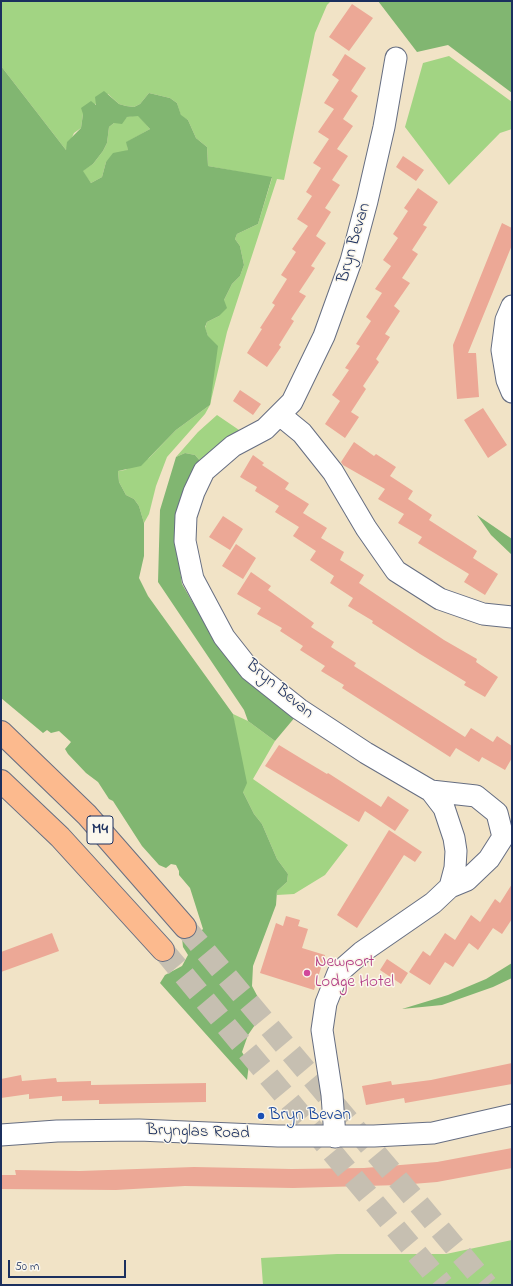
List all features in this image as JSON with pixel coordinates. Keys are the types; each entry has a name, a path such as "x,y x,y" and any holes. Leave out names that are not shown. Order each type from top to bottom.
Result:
{"highway":[{"name":"M4","path":"3,735 87,815 185,927"},
{"name":"M4","path":"1,781 60,838 163,950"}],"street":[{"name":"Bryn Bevan","path":"396,58 382,135 351,261 321,343 294,397 280,415 265,429 232,446 204,470 194,492 186,516 185,541 193,579 224,637 250,670 299,709 366,753 431,791 444,808 454,838 456,851 455,868 450,887"},
{"path":"512,306 506,320 502,350 507,380 512,392"},
{"path":"280,415 302,433 333,472 366,528 396,572 440,599 483,614 512,617"},
{"name":"Bryn Bevan","path":"335,1137 332,1095 322,1030 326,1003 338,973 362,952 433,903 450,887 468,880 489,858 503,836 497,813 476,796 431,791"},
{"name":"Brynglas Road","path":"1,1135 57,1131 139,1130 335,1137 433,1133 512,1115"}],"green space":[{"path":"1,1 331,1 327,5 315,33 284,180 277,179 227,332 210,405 208,336 205,328 207,322 219,316 224,300 232,284 240,276 244,265 240,246 235,239 237,234 258,224 272,178 208,166 207,147 196,138 188,120 181,116 177,103 170,98 149,93 140,104 134,107 119,104 108,94 83,114 81,128 74,133 66,150 1,66"},
{"path":"378,1 512,1 512,93 448,45 417,52"},
{"path":"449,56 512,102 512,129 500,133 449,185 405,127 423,63"},
{"path":"1,66 66,150 67,142 81,128 83,114 81,108 91,101 96,105 95,97 104,91 119,104 134,107 140,104 149,93 170,98 177,103 181,115 188,120 196,138 207,147 208,166 272,177 258,224 237,234 235,239 240,246 244,265 240,276 232,284 224,300 227,308 219,316 207,322 205,327 208,336 218,346 210,405 176,430 141,466 118,471 119,482 126,495 134,499 139,506 144,523 144,556 139,578 148,596 233,714 247,783 243,792 254,814 262,824 277,859 288,874 287,882 277,891 276,905 253,966 252,986 261,1003 257,1022 248,1035 242,1052 249,1064 247,1080 160,983 165,975 182,966 188,955 183,947 182,938 192,931 198,934 203,929 190,888 179,875 176,865 171,864 166,868 159,865 142,846 113,801 109,799 98,782 86,773 68,754 65,749 71,742 59,731 51,733 47,730 43,733 1,698","holes":["138,116 150,129 126,142 128,150 113,153 106,162 102,177 91,183 83,171 93,164 103,151 107,143 109,127 114,123 122,124 127,117"]},
{"path":"138,115 150,129 127,142 128,150 106,162 102,177 91,183 82,171 93,164 103,151 107,143 109,127 127,117"},
{"path":"210,405 205,414 167,457 156,486 149,514 144,523 139,506 134,499 126,495 119,482 118,471 125,470 149,458 176,430"},
{"path":"217,415 242,432 202,463 195,455 185,453 176,457 198,432"},
{"path":"185,453 195,455 202,463 176,542 182,584 215,641 296,716 275,741 248,721 244,710 158,582 160,510 176,457"},
{"path":"477,515 512,539 512,555 491,535"},
{"path":"233,714 248,721 275,741 253,779 348,845 325,875 294,894 277,895 277,891 287,882 288,874 277,859 262,824 254,814 243,792"},
{"path":"512,963 512,978 493,987 442,1005 402,1009 448,995 486,979"},
{"path":"512,1240 512,1285 263,1285 261,1258 337,1254 446,1254"}],"building":[{"path":"352,4 373,18 349,51 329,37"},
{"path":"345,54 366,68 351,91 358,96 343,119 353,126 337,149 348,156 332,180 340,185 325,208 331,212 316,236 326,243 311,266 315,268 299,292 306,296 291,319 294,321 279,345 281,347 267,367 247,353 262,329 260,328 275,305 272,303 287,279 281,275 296,252 292,249 308,226 297,219 312,196 306,192 321,168 313,163 329,139 318,132 334,109 324,103 339,80 332,75"},
{"path":"403,156 424,170 416,181 396,167"},
{"path":"418,188 438,202 423,225 427,227 412,250 418,254 402,278 410,283 394,306 400,311 385,334 390,337 376,359 379,362 363,386 366,389 351,412 359,417 345,438 325,424 340,401 332,395 349,370 345,368 360,346 356,344 371,321 366,317 382,293 375,289 391,266 383,260 398,238 393,234 408,211 404,208"},
{"path":"502,223 512,228 512,245 468,353 476,353 479,397 457,399 453,345"},
{"path":"240,390 261,404 253,415 233,401"},
{"path":"483,408 507,445 488,458 464,420"},
{"path":"354,442 374,456 376,454 396,467 390,476 413,491 408,499 432,515 429,520 477,551 473,558 498,574 485,595 464,582 469,574 418,543 422,537 398,523 404,514 378,499 385,489 343,465 341,462"},
{"path":"253,455 264,463 262,465 289,483 285,489 309,504 303,513 327,528 321,538 344,552 340,560 364,575 359,583 444,640 477,659 476,662 498,677 485,697 464,685 466,682 420,654 372,623 373,621 348,606 353,598 330,583 334,576 310,560 316,551 293,536 299,527 275,512 279,506 255,491 257,487 240,477"},
{"path":"223,516 243,529 230,550 209,537"},
{"path":"236,544 256,558 243,579 222,566"},
{"path":"251,572 271,586 268,590 314,623 311,627 334,642 331,647 356,663 354,666 465,737 471,728 493,742 497,736 512,746 512,758 505,770 482,757 479,762 456,748 450,757 342,688 344,685 321,671 325,666 300,650 303,646 280,631 282,628 257,614 261,608 237,594"},
{"path":"279,745 327,774 328,773 381,807 388,796 409,810 395,831 365,811 359,822 265,766"},
{"path":"389,830 422,852 415,862 404,855 357,928 337,915"},
{"path":"512,884 512,919 502,934 493,928 478,950 469,943 453,967 445,962 430,985 409,972 423,951 430,956 445,933 455,940 471,915 480,922 495,899 500,903"},
{"path":"286,916 300,920 298,926 308,929 302,948 325,955 314,990 260,973 276,923 283,926"},
{"path":"52,933 59,951 1,972 1,952"},
{"path":"387,959 408,973 401,984 380,970"},
{"path":"512,1063 512,1084 405,1103 404,1098 366,1105 362,1086 391,1081 392,1085 431,1080"},
{"path":"21,1075 22,1081 56,1078 57,1082 91,1081 91,1085 206,1083 206,1102 99,1104 99,1100 62,1101 62,1096 29,1099 29,1094 1,1098 1,1079"},
{"path":"512,1148 512,1168 437,1182 400,1185 293,1188 185,1186 116,1190 1,1189 1,1175 16,1175 15,1170 80,1171 194,1167 292,1169 364,1168 437,1162"}],"tunnel":[{"path":"185,927 487,1285"},
{"path":"163,950 443,1285"}],"place":[{"name":"Newport Lodge Hotel","path":"307,973"},
{"name":"Bryn Bevan","path":"261,1116"}]}
